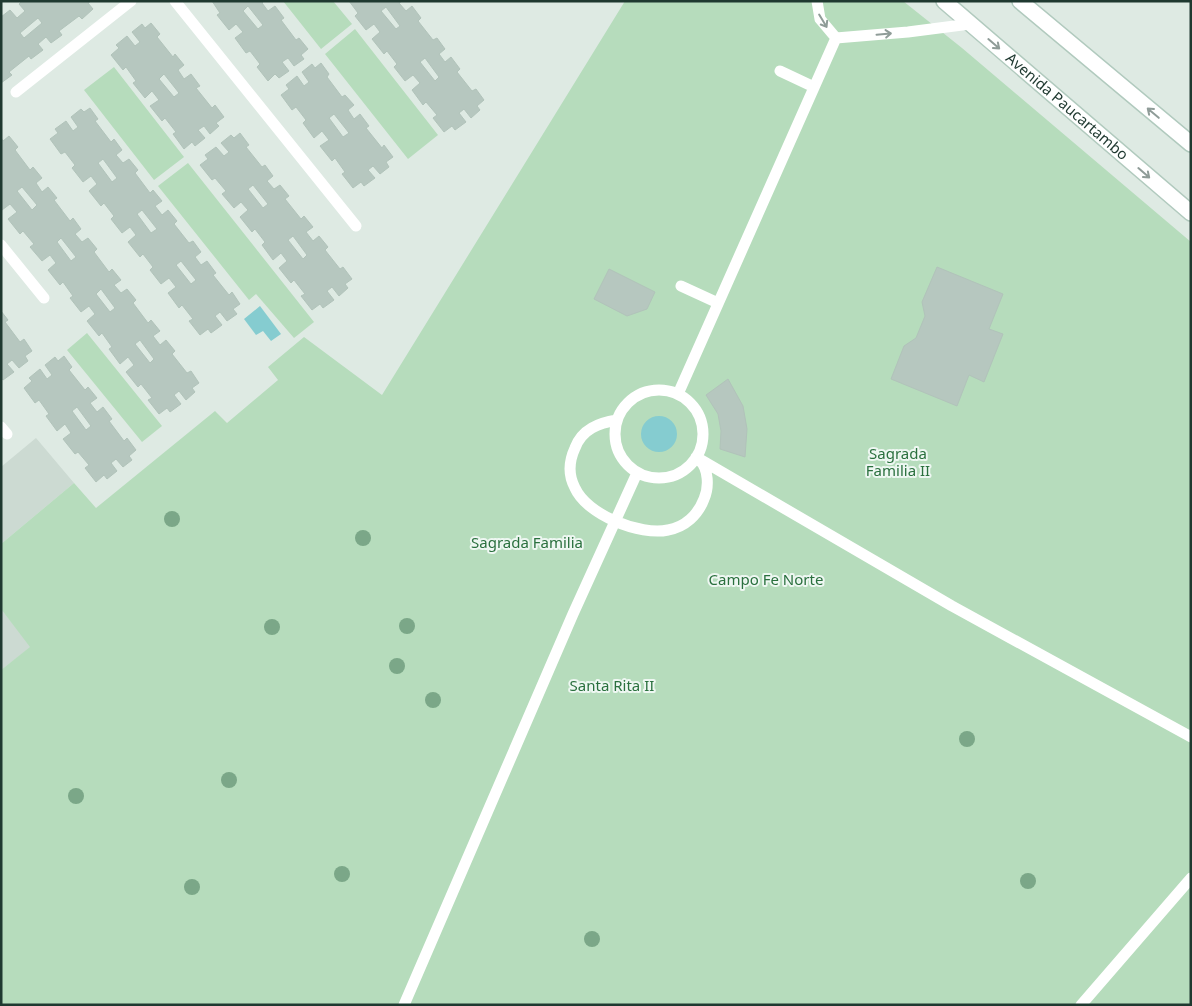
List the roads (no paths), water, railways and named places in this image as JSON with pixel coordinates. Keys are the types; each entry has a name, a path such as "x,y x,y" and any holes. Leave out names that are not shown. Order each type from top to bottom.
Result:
{"main road":[{"name":"Avenida Paucartambo","path":"944,1 1191,213"},
{"path":"1020,1 1191,144"}],"lane":[{"path":"16,92 131,1"},
{"path":"175,1 356,226"},
{"path":"817,1 820,19 836,38"},
{"path":"836,38 908,32 970,24"},
{"path":"678,394 836,38"},
{"path":"780,71 814,88"},
{"path":"1,244 44,298"},
{"path":"681,286 718,302"},
{"path":"664,390 678,394 690,402 699,415 702,429 702,444 696,457 687,468 675,475 661,478 647,476 637,473 622,458 615,434 617,420 624,407 635,397 648,391 664,390"},
{"path":"617,420 602,422 582,436 577,442 571,457 570,473 574,488 583,501 615,521 653,531 667,531 678,528 691,520 701,508 707,493 707,478 703,463 696,457"},
{"path":"696,457 952,606 1191,737"},
{"path":"404,1005 637,473"},
{"path":"1081,1005 1191,878"}],"water":[{"path":"260,306 281,334 271,341 263,331 256,335 244,319"},
{"path":"659,416 666,417 672,421 676,427 676,441 672,447 666,451 659,452 652,451 646,447 642,441 641,434 642,427 646,421 652,417"}],"park label":[{"name":"Sagrada Familia II","path":"898,462"},
{"name":"Sagrada Familia","path":"527,543"},
{"name":"Campo Fe Norte","path":"766,580"},
{"name":"Santa Rita II","path":"612,686"}]}
